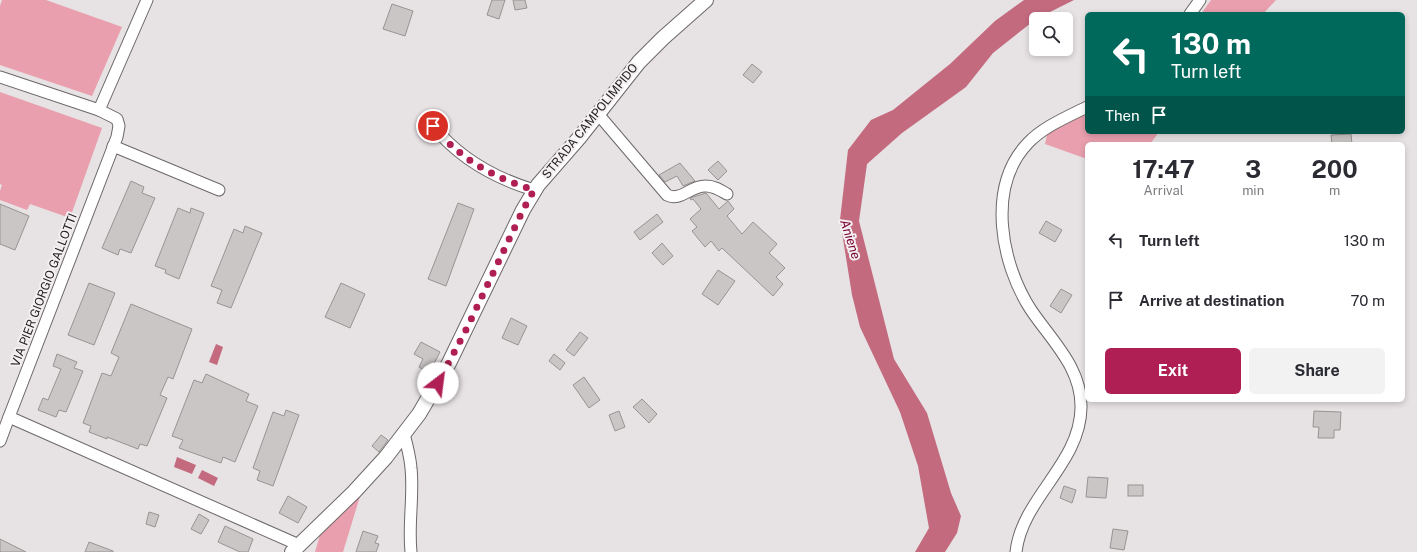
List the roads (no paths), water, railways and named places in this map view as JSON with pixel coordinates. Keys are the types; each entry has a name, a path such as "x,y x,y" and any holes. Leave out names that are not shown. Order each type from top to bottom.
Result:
{"street":[{"path":"0,77 99,110 147,0"},
{"name":"STRADA CAMPOLIMPIDO","path":"295,548 354,492 404,434 422,409 449,363 534,190 648,52 706,0"},
{"path":"1191,12 1200,0"},
{"path":"1016,552 1019,535 1026,519 1071,448 1079,426 1081,405 1076,378 1069,362 1032,311 1017,284 1011,266 1002,216 1004,192 1014,164 1028,143 1044,130 1085,108"},
{"name":"VIA PIER GIORGIO GALLOTTI","path":"0,441 118,130 118,122 111,115 99,110"},
{"path":"598,114 667,195 677,197 696,187 704,185 713,187 727,194"},
{"path":"433,126 453,149 473,163 500,178 534,190"},
{"path":"113,146 219,190"},
{"path":"9,417 295,548"},
{"path":"404,434 410,455 412,472 409,517 411,552"}],"water":[{"name":"Aniene","path":"1024,0 1074,0 1050,12 1029,12 1029,25 993,53 966,87 902,133 867,164 859,221 894,359 927,413 951,493 961,516 957,533 945,552 915,552 929,528 918,466 900,412 860,327 852,295 840,220 848,150 871,120 893,110 950,64 995,21"},
{"path":"216,344 223,347 217,365 209,362"},
{"path":"177,457 196,465 192,474 174,467"},
{"path":"202,470 218,478 214,486 198,478"}]}
